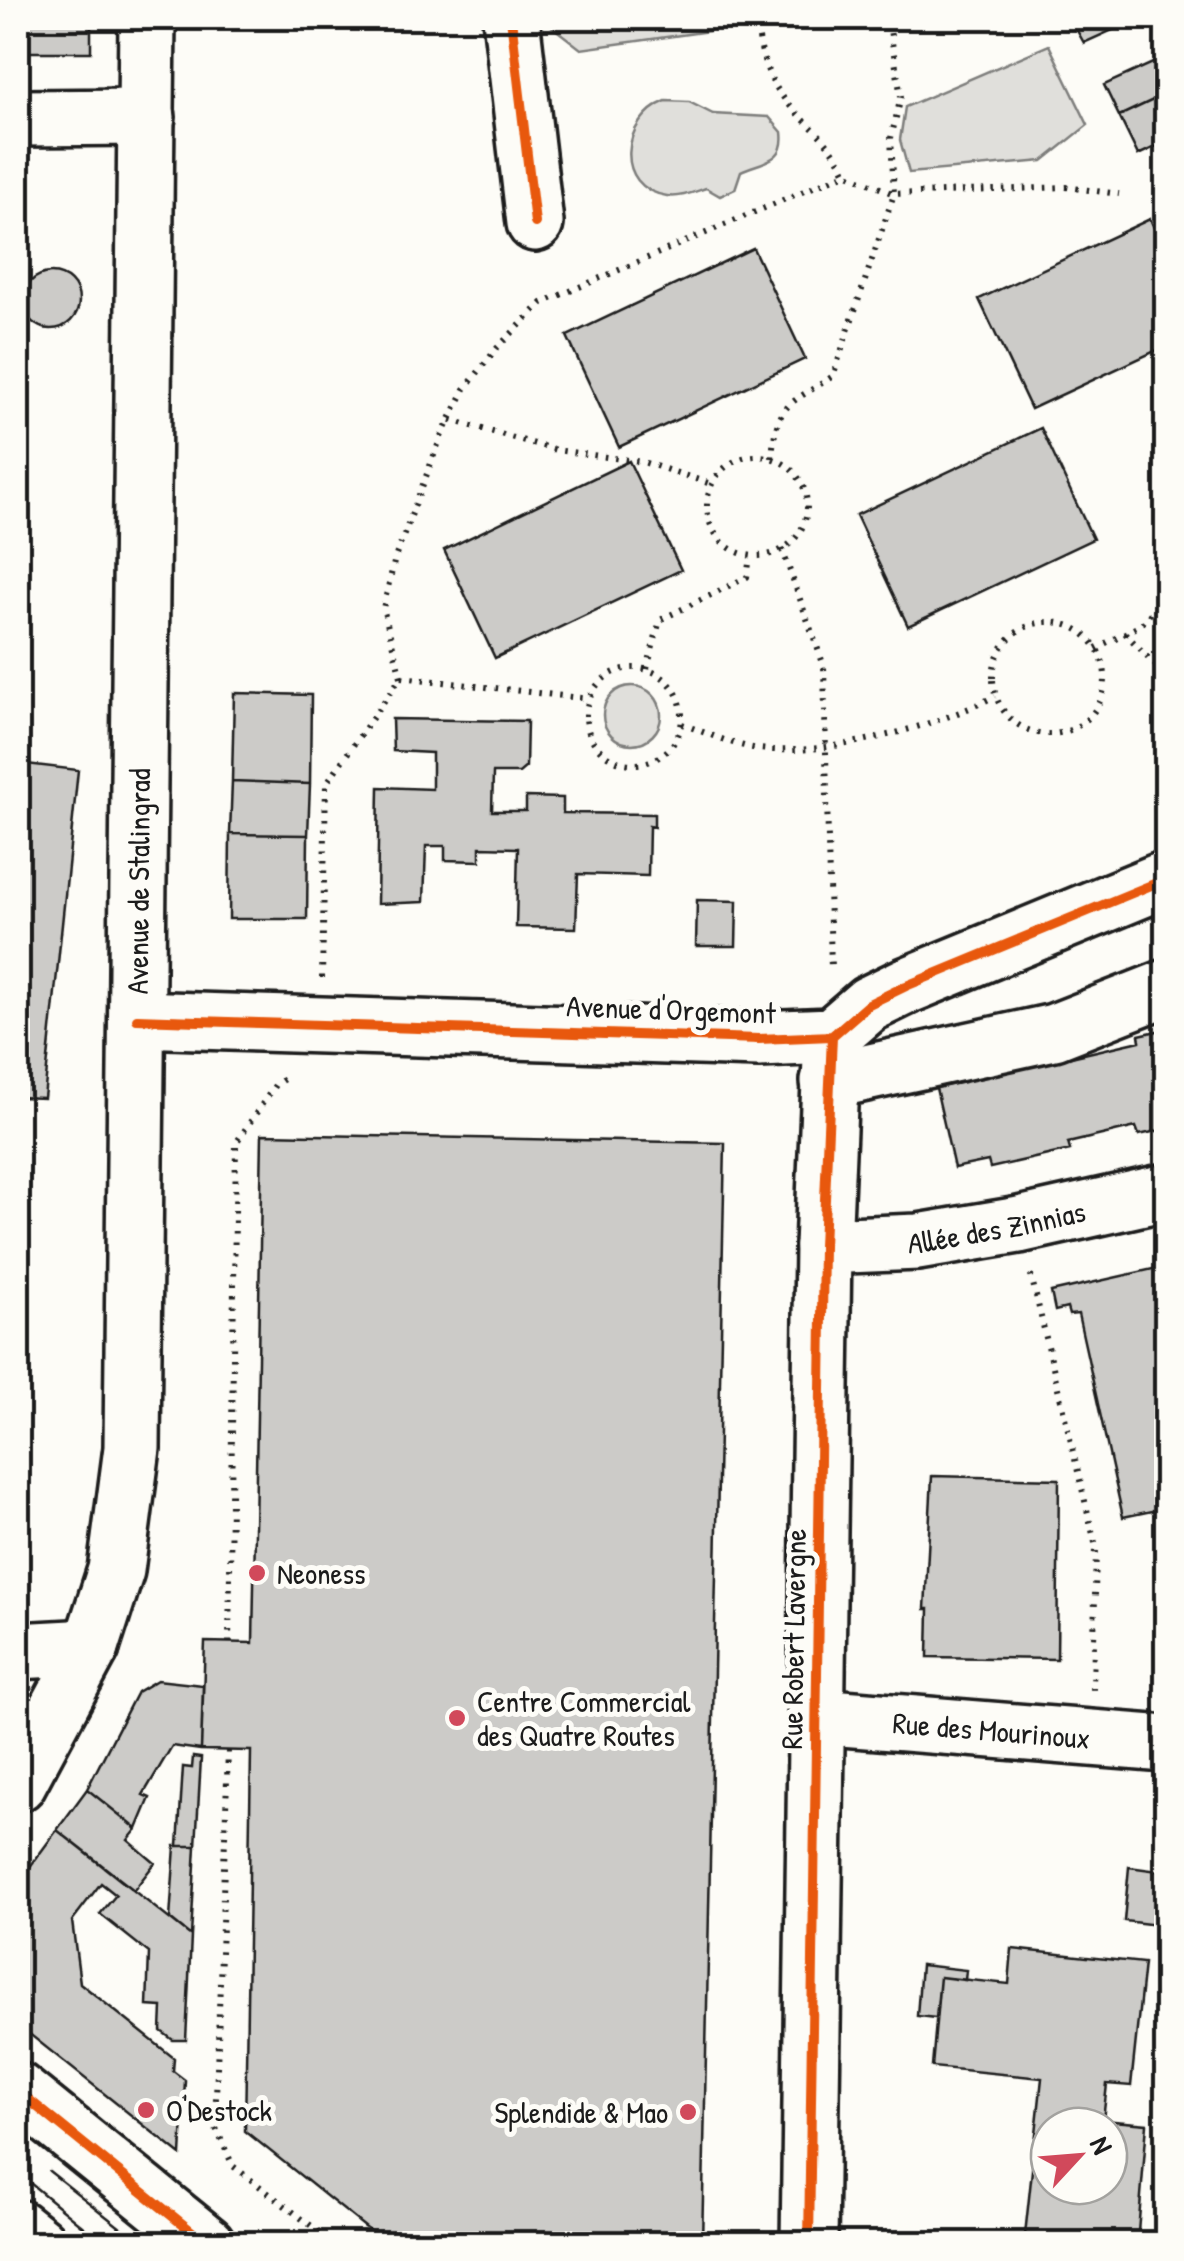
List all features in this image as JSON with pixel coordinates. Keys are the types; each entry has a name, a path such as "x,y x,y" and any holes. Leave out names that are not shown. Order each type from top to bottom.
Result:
{"street":[{"name":"Avenue de Stalingrad","path":"18,1783 91,1648 116,1570 132,1448 147,18"},
{"path":"512,18 534,223"},
{"path":"18,118 147,116"},
{"path":"830,1058 869,1004 1166,879"},
{"name":"Avenue d'Orgemont","path":"137,1020 758,1039 830,1058 1054,1032 1166,988"},
{"name":"Rue Robert Lavergne","path":"809,2244 823,1246 830,1058"},
{"name":"Allée des Zinnias","path":"823,1246 918,1242 1019,1225 1166,1192"},
{"path":"18,1651 91,1648"},
{"name":"Rue des Mourinoux","path":"817,1716 1166,1744"},
{"path":"18,2091 207,2244"},
{"path":"18,2228 38,2244"}],"path":[{"path":"756,18 762,58 780,94 832,144 846,173 894,194 1066,187 1119,194"},
{"path":"772,458 774,422 792,400 833,376 894,194 891,138 901,97 888,18"},
{"path":"230,1643 236,1144 275,1085 297,1071 316,1068 321,1028 326,784 401,677 383,608 395,558 450,420 465,389 497,348 542,303 846,173"},
{"path":"450,420 556,450 643,462 711,484"},
{"path":"748,456 772,458 797,477 808,506 803,528 782,549 750,557 728,549 712,531 706,508 711,484 726,466 748,456"},
{"path":"782,549 824,666 830,1058"},
{"path":"647,669 660,620 747,577 750,557"},
{"path":"1096,648 1142,625 1166,594"},
{"path":"1030,625 1067,625 1096,648 1105,672 1102,697 1088,718 1068,731 1030,731 1008,718 996,696 996,659 1009,638 1030,625"},
{"path":"1125,634 1166,676"},
{"path":"647,669 675,690 682,724 664,754 648,762 630,764 613,759 590,734 589,699 612,673 647,669"},
{"path":"401,677 589,699"},
{"path":"682,724 750,748 828,750 972,708 996,696"},
{"path":"1019,1225 1096,1546 1092,1738"},
{"path":"228,1750 215,2126 233,2166 335,2244"}],"shaded area":[{"path":"541,18 719,18 709,31 581,49"},
{"path":"1049,45 1088,125 1043,161 909,173 900,140 905,107"},
{"path":"666,101 689,102 713,114 769,117 782,132 780,149 771,159 741,171 735,189 720,196 706,188 672,196 650,190 638,180 629,152 640,122"},
{"path":"632,686 652,695 661,715 652,735 632,744 612,735 603,715 612,695"}],"building":[{"path":"18,18 91,18 91,52 18,52"},
{"path":"1070,18 1139,18 1084,43"},
{"path":"1166,57 1166,94 1119,116 1104,85"},
{"path":"1166,94 1166,142 1138,155 1119,116"},
{"path":"1150,219 1166,254 1166,346 1031,409 979,299"},
{"path":"753,248 805,359 619,447 567,336"},
{"path":"51,273 71,281 79,301 71,321 51,329 31,321 23,301 31,281"},
{"path":"1041,428 1093,539 908,626 856,515"},
{"path":"629,461 681,570 495,658 444,550"},
{"path":"234,693 311,695 310,784 232,781"},
{"path":"392,719 527,721 526,767 519,773 493,773 492,811 526,811 526,797 563,798 563,813 654,814 654,827 649,826 648,876 578,874 576,928 516,927 518,848 480,847 480,861 445,860 445,846 426,846 424,902 377,904 379,787 432,789 432,753 393,751"},
{"path":"18,763 78,770 44,1098 18,1097"},
{"path":"232,781 310,784 308,835 230,834"},
{"path":"230,834 308,835 307,919 229,919"},
{"path":"697,900 737,901 736,946 696,946"},
{"path":"1162,1030 1166,1036 1166,1129 1139,1135 1136,1127 1068,1143 1070,1150 990,1168 988,1161 954,1168 936,1088 992,1075 991,1068 1013,1063 1015,1070 1140,1041 1139,1035"},
{"name":"Centre Commercial des Quatre Routes","path":"262,1134 725,1143 702,2244 386,2244 245,2131 251,1751 201,1750 205,1642 253,1643"},
{"path":"1166,1266 1166,1508 1123,1517 1078,1314 1069,1315 1067,1308 1055,1311 1051,1292"},
{"path":"932,1476 1059,1479 1057,1659 928,1657 929,1609 925,1609"},
{"path":"157,1680 203,1685 201,1750 172,1746 143,1795 150,1798 137,1829 87,1789 137,1692"},
{"path":"193,1757 201,1758 196,1846 178,1846 183,1767 192,1768"},
{"path":"87,1789 137,1829 128,1840 155,1863 134,1890 57,1830"},
{"path":"57,1830 191,1936 186,2040 173,2040 161,2031 162,2007 147,2006 149,1953 100,1914 116,1895 101,1883 72,1921 80,1983 174,2058 173,2071 185,2080 181,2155 18,2025 18,1883"},
{"path":"175,1846 196,1846 191,1936 170,1919"},
{"path":"1129,1867 1166,1872 1166,1926 1124,1921"},
{"path":"1012,1949 1144,1963 1131,2086 1107,2084 1105,2106 1039,2106 1042,2078 932,2067 940,1977 1009,1984"},
{"path":"921,1965 966,1970 965,1980 940,1977 936,2018 917,2016"},
{"path":"1129,2122 1147,2124 1137,2244 1024,2244 1029,2198 1029,2206 1129,2206"}],"tram line":[{"path":"49,2171 141,2244"},
{"path":"30,2183 104,2244"}],"cycle path":[{"path":"511,18 535,223"},
{"path":"137,1019 759,1039 832,1036 869,1004 906,986 1166,879"},
{"path":"809,2244 823,1246 832,1036"},
{"path":"18,2091 207,2244"}],"place":[{"name":"Neoness","path":"257,1573"},
{"name":"Centre Commercial des Quatre Routes","path":"457,1718"},
{"name":"O'Destock","path":"146,2110"},
{"name":"Splendide & Mao","path":"688,2112"}]}
